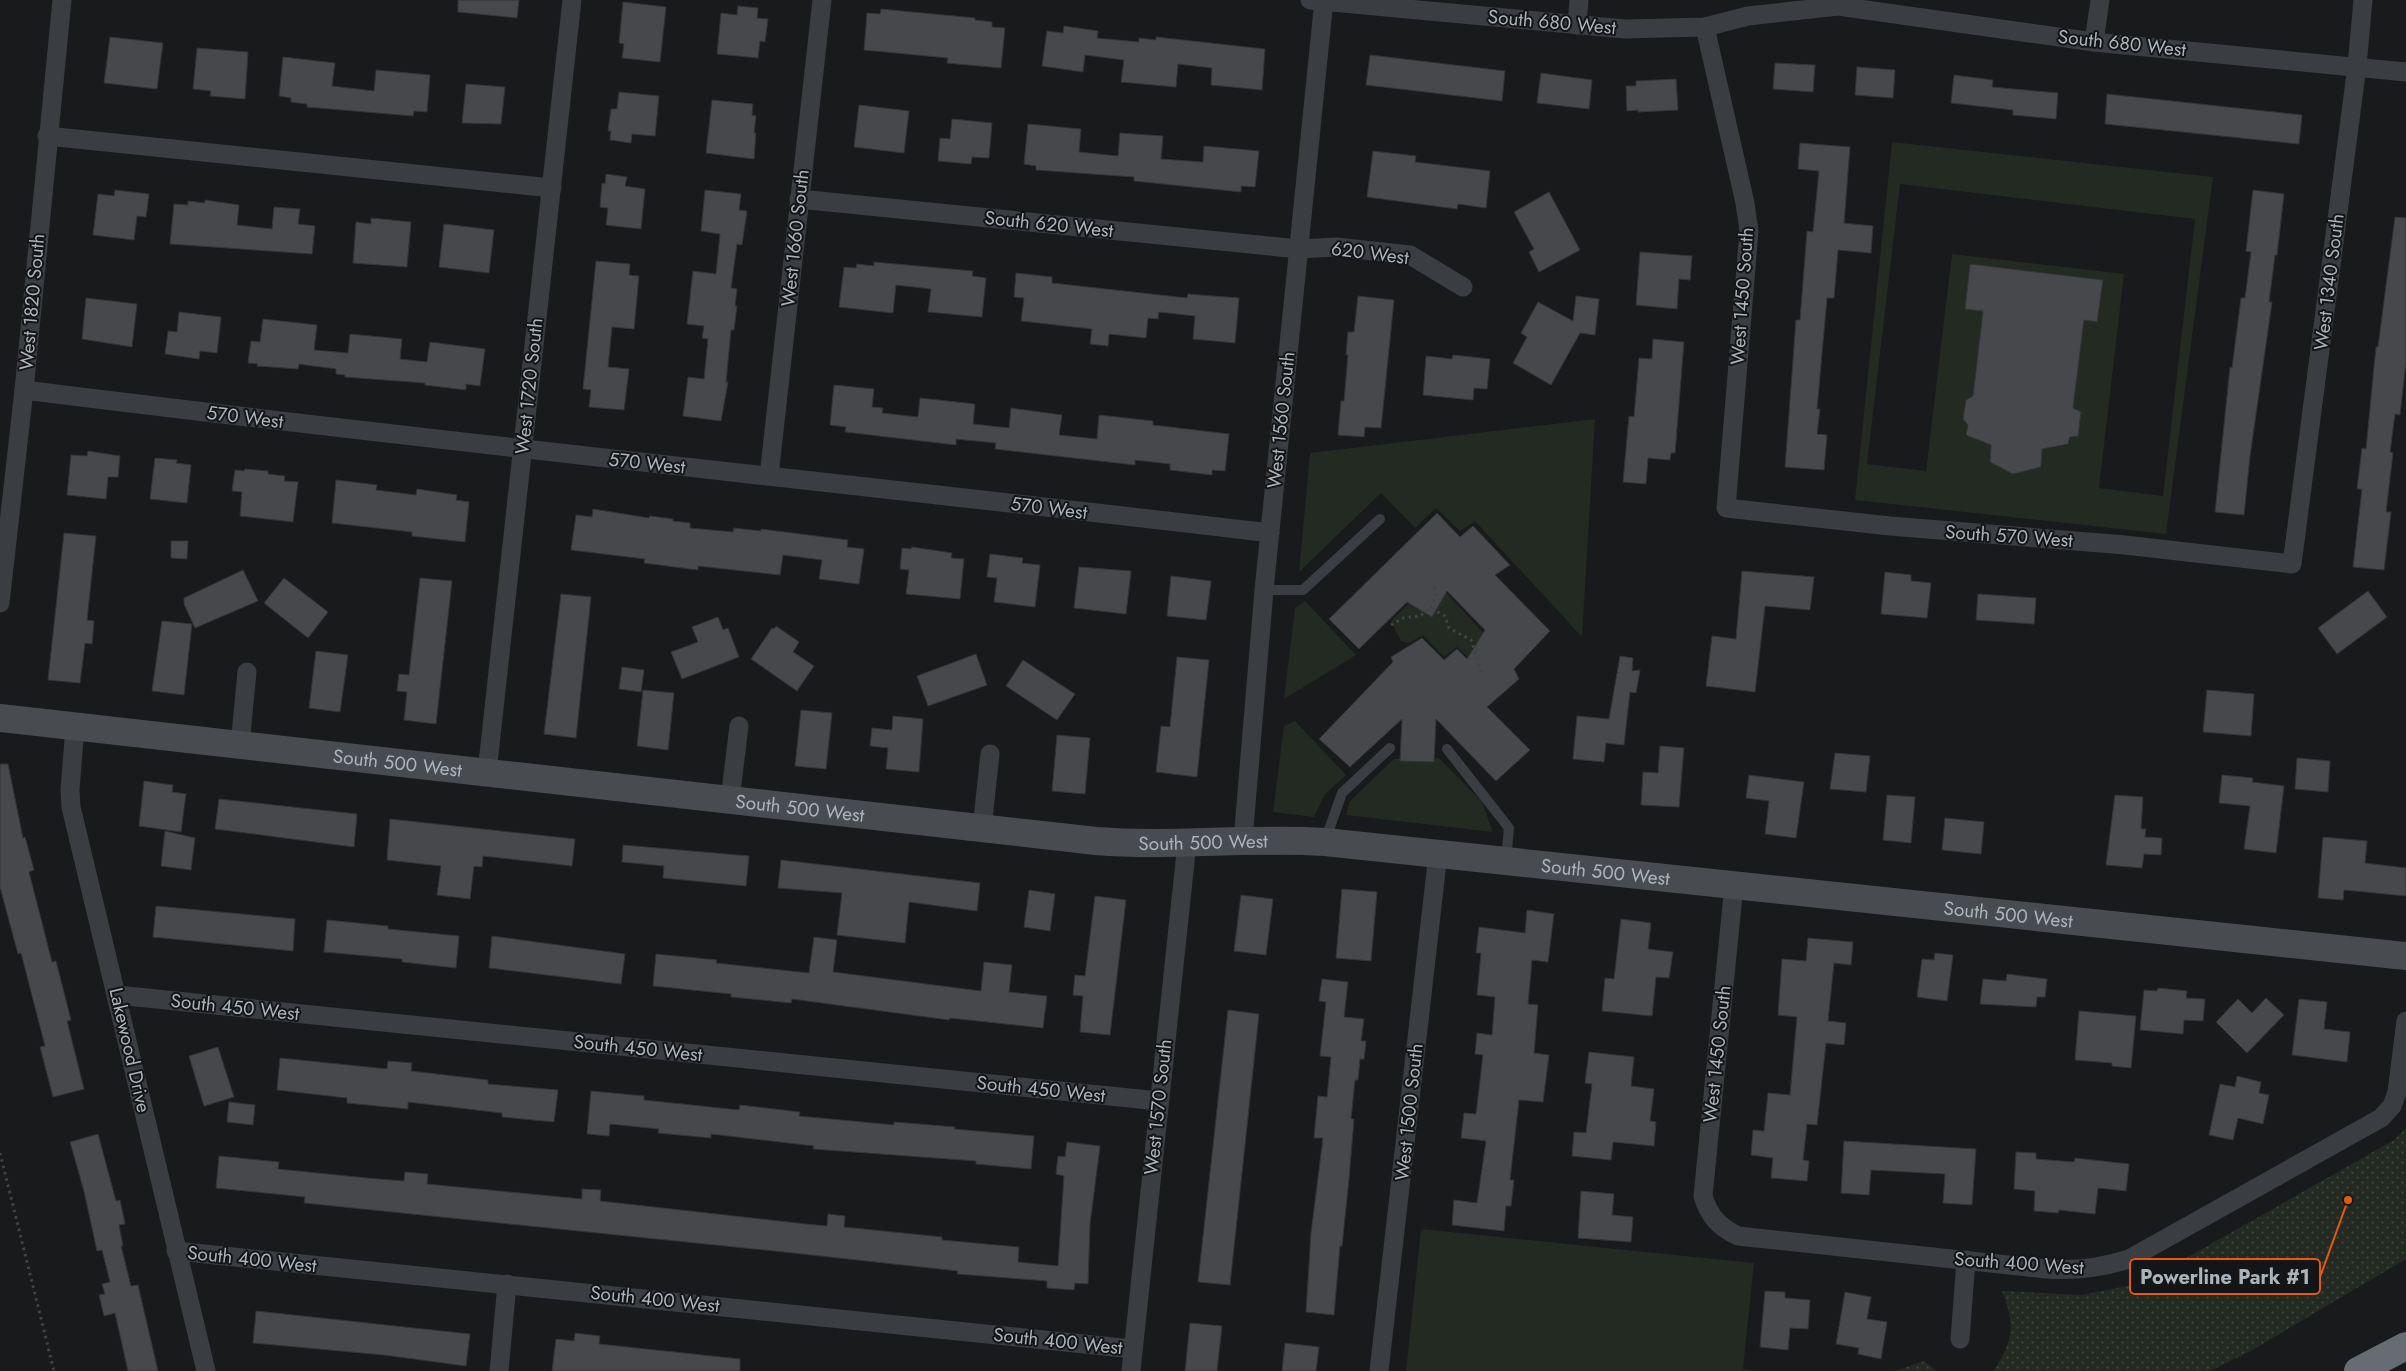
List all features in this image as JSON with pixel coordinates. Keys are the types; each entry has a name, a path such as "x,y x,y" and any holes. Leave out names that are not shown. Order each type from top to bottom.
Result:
{"highway":[{"path":"2358,1371 2406,1346"}],"main road":[{"name":"South 500 West","path":"0,718 1120,843 1187,843 1243,840 1325,842 2406,956"}],"street":[{"name":"West 1820 South","path":"0,603 24,390 47,136 62,0"},
{"name":"West 1720 South","path":"486,772 572,0"},
{"name":"West 1660 South","path":"769,476 822,0"},
{"name":"South 680 West","path":"1319,0 1625,29 1705,27 1748,16 1839,3 2094,42 2406,72"},
{"name":"West 1560 South","path":"1243,840 1264,590 1299,248 1319,0"},
{"path":"1577,25 1579,0"},
{"path":"2094,42 2100,0"},
{"name":"West 1340 South","path":"2292,564 2357,66 2363,0"},
{"name":"West 1450 South","path":"1705,27 1745,203 1749,232 1726,508"},
{"path":"47,136 552,188"},
{"name":"South 620 West","path":"799,199 1299,248"},
{"name":"620 West","path":"1299,248 1336,247 1410,255 1464,287"},
{"name":"570 West","path":"24,390 522,450 1270,533"},
{"name":"South 570 West","path":"1726,508 1890,526 2125,545 2292,564"},
{"path":"240,745 247,672"},
{"path":"730,800 739,726"},
{"name":"Lakewood Drive","path":"75,727 70,780 71,807 206,1371"},
{"path":"982,828 990,754"},
{"name":"West 1570 South","path":"1131,1371 1187,843"},
{"name":"West 1500 South","path":"1379,1371 1438,854"},
{"name":"West 1450 South","path":"1715,1221 1707,1209 1703,1196 1703,1182 1734,885"},
{"name":"South 450 West","path":"117,995 1159,1101"},
{"name":"South 400 West","path":"1715,1221 1725,1230 1738,1236 1752,1238 2068,1270 2089,1269 2129,1259 2369,1126 2392,1106 2397,1092 2406,1021"},
{"name":"South 400 West","path":"176,1251 1133,1349"},
{"path":"1960,1339 1966,1260"},
{"path":"499,1371 507,1284"}],"lane":[{"path":"1264,590 1303,590 1380,519"},
{"path":"1325,842 1342,793 1390,748"},
{"path":"1448,748 1510,828 1506,861"}],"path":[{"path":"1391,625 1403,618 1420,616 1431,608 1436,596 1434,583"},
{"path":"1431,608 1445,616 1449,628 1471,640 1483,676"},
{"path":"0,1153 54,1371"}],"shaded area":[{"path":"1892,142 2213,177 2166,534 1855,500","holes":["1900,184 2195,219 2163,496 2099,488 2124,274 1952,254 1926,471 1867,464","1970,264 2103,280 2097,322 2084,320 2073,408 2081,412 2068,445 2042,449 2041,467 2013,474 1990,462 1991,445 1966,435 1968,425 1963,419 1966,400 1973,396 1983,311 1965,308"]},
{"path":"1595,419 1582,637 1475,521 1460,531 1436,508 1415,528 1381,493 1299,572 1310,453"},
{"path":"1439,585 1503,654 1483,672 1457,647 1444,657 1423,635 1409,643 1401,641 1391,621 1426,586"},
{"path":"1305,601 1356,655 1284,699 1295,608"},
{"path":"1295,721 1346,775 1325,794 1314,817 1273,812 1284,726"},
{"path":"1439,758 1482,802 1493,832 1346,815 1350,801 1394,759"},
{"path":"2406,1128 2406,1259 2249,1352 2210,1371 1992,1371 2006,1349 2009,1340 2011,1322 2002,1291 2082,1295 2142,1283 2394,1140"},
{"path":"1421,1229 1754,1263 1743,1369 1760,1371 1406,1371"},
{"path":"1924,1361 1937,1371 1895,1371"}],"building":[{"path":"458,0 519,0 517,18 458,12"},
{"path":"623,2 666,7 660,62 622,58 624,44 619,43"},
{"path":"738,6 758,8 757,18 768,19 765,42 760,41 758,58 717,54 721,13 737,15"},
{"path":"881,9 975,18 975,20 992,22 992,27 1005,28 1001,68 947,63 948,58 864,50 867,13 880,14"},
{"path":"1064,26 1098,31 1097,38 1139,42 1139,38 1156,40 1156,37 1265,49 1262,90 1211,85 1212,68 1178,64 1176,87 1121,82 1124,60 1085,55 1083,72 1042,66 1047,31 1063,33"},
{"path":"110,37 163,43 157,89 104,83"},
{"path":"197,48 248,52 245,99 210,96 211,91 193,89"},
{"path":"1370,55 1505,71 1502,101 1366,85"},
{"path":"283,57 335,63 332,86 374,91 376,70 430,75 427,112 414,111 413,116 307,107 307,104 291,102 291,98 279,96"},
{"path":"1775,63 1815,65 1813,92 1773,89"},
{"path":"1857,67 1895,70 1893,98 1855,95"},
{"path":"1541,73 1592,80 1589,109 1537,103"},
{"path":"1954,75 1993,80 1992,87 2058,93 2056,119 2013,115 2013,110 1951,103"},
{"path":"1676,79 1678,110 1627,111 1626,86 1636,86 1636,81"},
{"path":"466,84 505,87 501,124 462,123"},
{"path":"619,92 659,96 655,136 632,134 631,143 610,140 611,131 608,131 611,109 617,109"},
{"path":"2107,94 2302,115 2299,144 2105,124"},
{"path":"712,100 753,104 752,115 756,116 754,159 706,153"},
{"path":"859,105 909,111 904,153 854,147"},
{"path":"952,119 992,123 989,158 972,157 971,164 938,161 940,138 950,139"},
{"path":"1028,124 1081,129 1079,152 1118,156 1120,133 1163,136 1161,159 1203,162 1204,146 1259,151 1255,187 1241,186 1241,192 1134,181 1134,177 1036,170 1036,166 1024,164"},
{"path":"1800,143 1850,147 1844,223 1873,226 1871,253 1838,250 1834,298 1827,298 1817,409 1820,409 1817,434 1827,435 1824,470 1785,467 1796,320 1800,320 1807,231 1813,232 1819,171 1798,169"},
{"path":"1373,151 1416,156 1415,162 1490,171 1486,208 1458,204 1457,209 1367,197"},
{"path":"606,174 627,177 625,186 645,189 641,229 606,225 608,208 600,207 602,183 605,184"},
{"path":"115,190 149,194 146,217 137,216 134,240 93,235 98,194 114,196"},
{"path":"705,190 741,194 739,210 747,211 742,245 737,244 731,288 737,289 735,306 737,306 734,330 731,330 726,382 728,382 721,421 683,416 688,377 704,379 708,339 702,338 704,326 687,324 693,271 716,274 720,234 701,231"},
{"path":"2253,190 2284,194 2269,302 2272,302 2250,456 2244,515 2215,512 2230,367 2232,368 2241,298 2245,298 2251,252 2246,251"},
{"path":"1549,192 1580,250 1539,272 1529,252 1534,249 1514,212"},
{"path":"205,200 239,205 237,225 272,229 274,207 300,209 298,224 315,226 312,254 170,244 174,204 188,205 188,201 205,203"},
{"path":"2395,217 2406,218 2406,362 2400,415 2395,414 2390,452 2393,453 2386,512 2391,512 2384,570 2353,567 2362,489 2357,489 2362,448 2366,449 2376,347 2378,347"},
{"path":"371,218 411,222 407,267 353,263 356,222 371,224"},
{"path":"444,224 494,230 489,273 439,267"},
{"path":"1640,252 1692,256 1690,280 1679,279 1677,309 1636,305"},
{"path":"596,261 630,264 629,275 639,276 634,329 612,327 608,367 629,369 624,410 589,407 591,390 583,389"},
{"path":"874,262 973,271 972,276 986,278 982,317 928,312 931,289 896,285 893,313 839,307 844,267 856,268 857,264 874,266"},
{"path":"1970,264 2103,280 2097,322 2084,320 2073,408 2081,412 2078,436 2070,437 2068,444 2042,449 2041,467 2013,474 1990,462 1991,445 1966,435 1968,425 1963,419 1966,400 1973,396 1983,311 1965,309"},
{"path":"1016,273 1052,277 1052,283 1187,298 1188,294 1239,298 1235,343 1193,339 1195,316 1159,312 1158,319 1148,318 1146,338 1109,334 1108,346 1090,344 1092,329 1021,321 1024,298 1014,297"},
{"path":"1358,296 1394,300 1381,428 1365,427 1364,437 1338,435 1341,401 1344,401 1348,332 1354,332"},
{"path":"1576,296 1599,299 1595,335 1580,333 1551,385 1513,363 1527,337 1521,333 1538,302 1573,321"},
{"path":"86,298 137,304 132,347 82,339"},
{"path":"179,312 221,317 217,353 200,351 199,359 165,354 168,331 177,332"},
{"path":"263,319 317,325 314,350 348,353 350,334 402,339 400,359 427,362 430,342 485,349 480,386 466,384 466,390 425,385 425,383 345,377 345,375 336,374 336,369 299,364 298,369 257,366 258,364 248,363 251,341 260,342"},
{"path":"1653,339 1684,342 1675,453 1671,453 1670,460 1648,458 1646,484 1623,482 1629,416 1634,417 1639,358 1652,359"},
{"path":"1453,355 1490,359 1487,389 1474,388 1473,400 1423,395 1426,356 1452,359"},
{"path":"834,385 874,389 872,407 883,408 882,413 918,417 920,398 975,404 973,424 1009,428 1011,408 1062,415 1059,435 1097,439 1099,415 1153,421 1153,425 1229,434 1225,471 1212,470 1212,475 1170,470 1170,464 1135,460 1135,465 995,449 996,443 956,439 956,445 845,432 846,427 830,425"},
{"path":"88,451 120,456 118,477 108,477 106,499 67,495 71,455 87,456"},
{"path":"155,458 177,460 176,463 191,465 187,503 150,499"},
{"path":"245,469 268,471 268,474 285,476 284,481 298,482 293,522 240,516 242,492 232,491 235,470 244,471"},
{"path":"336,480 377,485 376,490 416,495 417,489 457,495 456,500 469,502 465,542 412,536 412,532 332,523"},
{"path":"593,509 649,518 650,516 673,519 673,521 690,523 690,528 733,532 734,528 761,531 761,529 848,540 847,547 864,549 859,584 819,579 822,560 783,555 780,575 698,566 698,570 644,563 645,559 571,550 576,515 592,517"},
{"path":"1437,513 1460,537 1473,526 1510,565 1495,575 1550,631 1514,669 1519,679 1487,707 1530,750 1496,781 1436,719 1434,762 1400,761 1402,719 1350,767 1319,739 1393,662 1391,657 1422,638 1444,660 1457,649 1467,659 1485,630 1447,591 1432,617 1407,602 1359,649 1329,619"},
{"path":"64,533 96,536 87,620 94,621 92,644 85,643 80,683 48,680"},
{"path":"171,541 188,541 187,559 171,558"},
{"path":"912,547 952,553 951,558 964,559 960,599 906,594 909,570 900,569 902,548 911,549"},
{"path":"990,554 1023,558 1022,563 1040,565 1035,607 994,602 997,578 987,577"},
{"path":"1079,567 1131,571 1126,614 1074,608"},
{"path":"243,570 258,601 195,628 184,604 184,598"},
{"path":"1742,571 1814,577 1810,610 1765,606 1755,692 1706,686 1712,636 1736,639"},
{"path":"1885,572 1911,575 1911,581 1931,583 1927,618 1881,614"},
{"path":"1171,576 1211,581 1206,620 1167,616"},
{"path":"284,578 328,612 308,638 264,603"},
{"path":"420,578 452,581 436,724 404,720 407,692 397,691 399,674 409,675"},
{"path":"2368,591 2387,617 2337,654 2318,628"},
{"path":"561,594 591,597 576,738 544,734"},
{"path":"1978,594 2036,598 2034,624 1976,620"},
{"path":"718,617 723,630 728,628 739,657 682,679 671,652 698,642 692,627"},
{"path":"162,621 192,624 184,695 152,691"},
{"path":"776,626 799,642 793,652 814,666 797,691 751,659 772,628 774,629"},
{"path":"316,651 348,655 340,712 309,708"},
{"path":"976,654 987,685 928,706 917,676"},
{"path":"1620,656 1633,658 1632,671 1640,670 1636,693 1630,692 1624,745 1606,743 1604,762 1573,759 1577,716 1609,719"},
{"path":"1177,657 1209,660 1197,777 1156,772 1161,726 1170,727"},
{"path":"1023,660 1075,694 1057,720 1006,686"},
{"path":"622,667 644,670 641,692 619,689"},
{"path":"643,690 674,693 668,750 637,746"},
{"path":"2207,690 2254,694 2251,736 2203,732"},
{"path":"801,710 832,713 826,769 795,766"},
{"path":"893,716 923,719 919,772 886,769 888,748 870,746 872,728 892,730"},
{"path":"1057,735 1090,738 1085,794 1052,791"},
{"path":"1660,746 1684,748 1679,807 1641,805 1643,772 1658,773"},
{"path":"1835,753 1870,756 1866,792 1830,789"},
{"path":"2297,758 2330,761 2328,792 2295,789"},
{"path":"0,764 8,764 23,838 25,837 34,870 29,872 52,962 56,961 71,1020 67,1021 84,1089 53,1097 40,1047 45,1046 21,953 18,954 0,887"},
{"path":"1749,775 1804,782 1796,838 1765,834 1769,801 1746,798"},
{"path":"2222,775 2253,778 2252,782 2284,786 2276,853 2244,849 2250,806 2219,803"},
{"path":"144,781 173,785 172,792 186,794 181,832 139,826"},
{"path":"1887,795 1915,797 1911,843 1883,840"},
{"path":"2115,795 2143,797 2141,829 2146,829 2145,837 2162,838 2161,855 2144,854 2142,868 2106,865"},
{"path":"219,799 357,814 354,847 215,829"},
{"path":"1945,818 1984,822 1981,854 1942,850"},
{"path":"390,819 575,839 572,866 483,856 482,867 474,866 470,899 437,895 441,866 387,860"},
{"path":"165,831 195,838 191,870 161,866"},
{"path":"2323,837 2367,841 2365,863 2406,868 2406,896 2344,890 2343,900 2318,898"},
{"path":"623,845 749,856 746,886 663,878 664,866 622,862"},
{"path":"781,860 980,883 977,911 909,902 905,943 837,935 842,893 778,888"},
{"path":"1342,889 1377,892 1371,961 1336,958"},
{"path":"1029,890 1055,894 1050,931 1024,927"},
{"path":"1241,895 1273,899 1266,955 1234,951"},
{"path":"1095,896 1126,900 1110,1035 1080,1032 1083,996 1073,995 1075,975 1085,976"},
{"path":"156,906 295,919 293,951 153,937"},
{"path":"1527,910 1554,914 1548,962 1532,960 1528,1004 1538,1005 1534,1053 1549,1055 1543,1102 1519,1100 1510,1180 1514,1180 1511,1206 1506,1206 1504,1231 1452,1225 1454,1200 1477,1203 1486,1141 1461,1138 1464,1113 1476,1114 1483,1055 1475,1054 1477,1033 1492,1035 1495,997 1477,995 1481,953 1476,953 1479,927 1525,933"},
{"path":"1621,919 1651,923 1648,949 1673,952 1669,978 1656,977 1652,1016 1602,1011 1605,978 1614,979"},
{"path":"327,920 388,926 388,929 459,936 456,968 402,962 402,959 324,952"},
{"path":"492,936 625,954 621,984 489,968"},
{"path":"814,937 837,940 833,972 981,991 984,962 1012,965 1009,992 1047,996 1043,1028 950,1018 949,1020 792,999 791,1003 731,997 731,994 653,986 656,954 717,960 716,963 809,973"},
{"path":"1808,938 1853,942 1851,965 1834,963 1828,1021 1846,1023 1844,1045 1826,1043 1817,1125 1807,1124 1803,1160 1809,1161 1807,1181 1771,1178 1773,1158 1751,1155 1753,1130 1764,1131 1768,1093 1790,1095 1797,1017 1778,1015 1782,959 1806,961"},
{"path":"1935,953 1953,955 1947,1001 1917,997 1922,959 1934,960"},
{"path":"2007,974 2047,979 2045,997 2037,997 2036,1007 1980,1004 1983,979 2006,981"},
{"path":"1322,979 1348,982 1344,1017 1364,1019 1361,1041 1366,1041 1364,1059 1360,1059 1358,1080 1355,1080 1351,1119 1354,1119 1349,1179 1342,1246 1340,1246 1334,1315 1306,1312 1311,1233 1323,1138 1314,1138 1318,1096 1327,1097 1331,1057 1320,1056 1326,1002 1319,1001"},
{"path":"2158,988 2187,991 2186,998 2205,999 2203,1021 2184,1020 2183,1034 2140,1030 2144,990 2157,991"},
{"path":"2266,998 2284,1015 2247,1053 2216,1022 2238,999 2252,1013"},
{"path":"2299,999 2327,1002 2324,1029 2350,1032 2347,1062 2292,1055"},
{"path":"1228,1010 1259,1014 1230,1285 1198,1282"},
{"path":"2079,1011 2136,1016 2131,1068 2112,1066 2112,1063 2075,1060"},
{"path":"218,1047 234,1097 204,1106 189,1056"},
{"path":"1589,1052 1634,1057 1631,1086 1654,1089 1650,1121 1656,1122 1654,1146 1613,1142 1611,1160 1572,1156 1574,1132 1586,1133 1592,1084 1585,1083"},
{"path":"280,1058 387,1069 388,1061 412,1063 411,1071 488,1080 488,1084 558,1090 554,1122 502,1117 502,1113 408,1102 408,1109 347,1103 347,1098 277,1090"},
{"path":"2237,1076 2261,1082 2259,1093 2269,1095 2263,1124 2238,1118 2233,1140 2209,1135 2220,1084 2235,1087"},
{"path":"591,1091 644,1096 644,1100 739,1110 740,1105 800,1112 799,1116 894,1125 894,1122 955,1127 954,1129 1034,1136 1031,1169 976,1164 976,1161 813,1149 814,1146 711,1134 711,1138 658,1133 659,1129 610,1124 609,1136 587,1134"},
{"path":"229,1102 255,1105 253,1125 227,1122"},
{"path":"98,1134 116,1201 120,1200 125,1224 119,1225 123,1246 121,1246 131,1286 138,1285 158,1371 128,1371 115,1313 104,1316 99,1295 105,1294 102,1284 110,1282 102,1250 97,1251 84,1191 70,1142"},
{"path":"1844,1141 1976,1149 1972,1205 1943,1203 1945,1174 1871,1170 1869,1195 1841,1193"},
{"path":"1067,1142 1100,1146 1090,1224 1088,1284 1075,1283 1074,1290 1047,1288 1047,1281 957,1274 958,1271 784,1252 304,1203 305,1197 216,1188 219,1156 279,1162 278,1169 367,1178 404,1181 405,1172 428,1174 427,1184 582,1199 582,1189 601,1190 600,1201 806,1224 827,1226 828,1214 845,1216 844,1227 942,1237 942,1240 1019,1247 1018,1262 1058,1266 1064,1176 1056,1174 1058,1156 1065,1157"},
{"path":"2016,1152 2036,1153 2036,1159 2074,1162 2075,1158 2129,1164 2126,1191 2098,1188 2095,1214 2059,1210 2058,1213 2034,1211 2035,1191 2014,1189"},
{"path":"1581,1191 1614,1194 1612,1215 1633,1217 1631,1242 1578,1238"},
{"path":"1765,1291 1785,1292 1785,1298 1810,1300 1808,1329 1790,1328 1788,1350 1760,1347"},
{"path":"1845,1292 1871,1297 1867,1319 1887,1322 1881,1359 1858,1354 1859,1348 1836,1344"},
{"path":"256,1311 470,1334 466,1366 384,1355 253,1343"},
{"path":"1190,1323 1222,1326 1217,1371 1185,1371"},
{"path":"575,1333 600,1336 599,1344 740,1359 740,1371 552,1371 556,1339 574,1341"},
{"path":"1285,1343 1319,1347 1316,1371 1282,1371"}],"place":[{"name":"Powerline Park #1","path":"2348,1200"}]}
